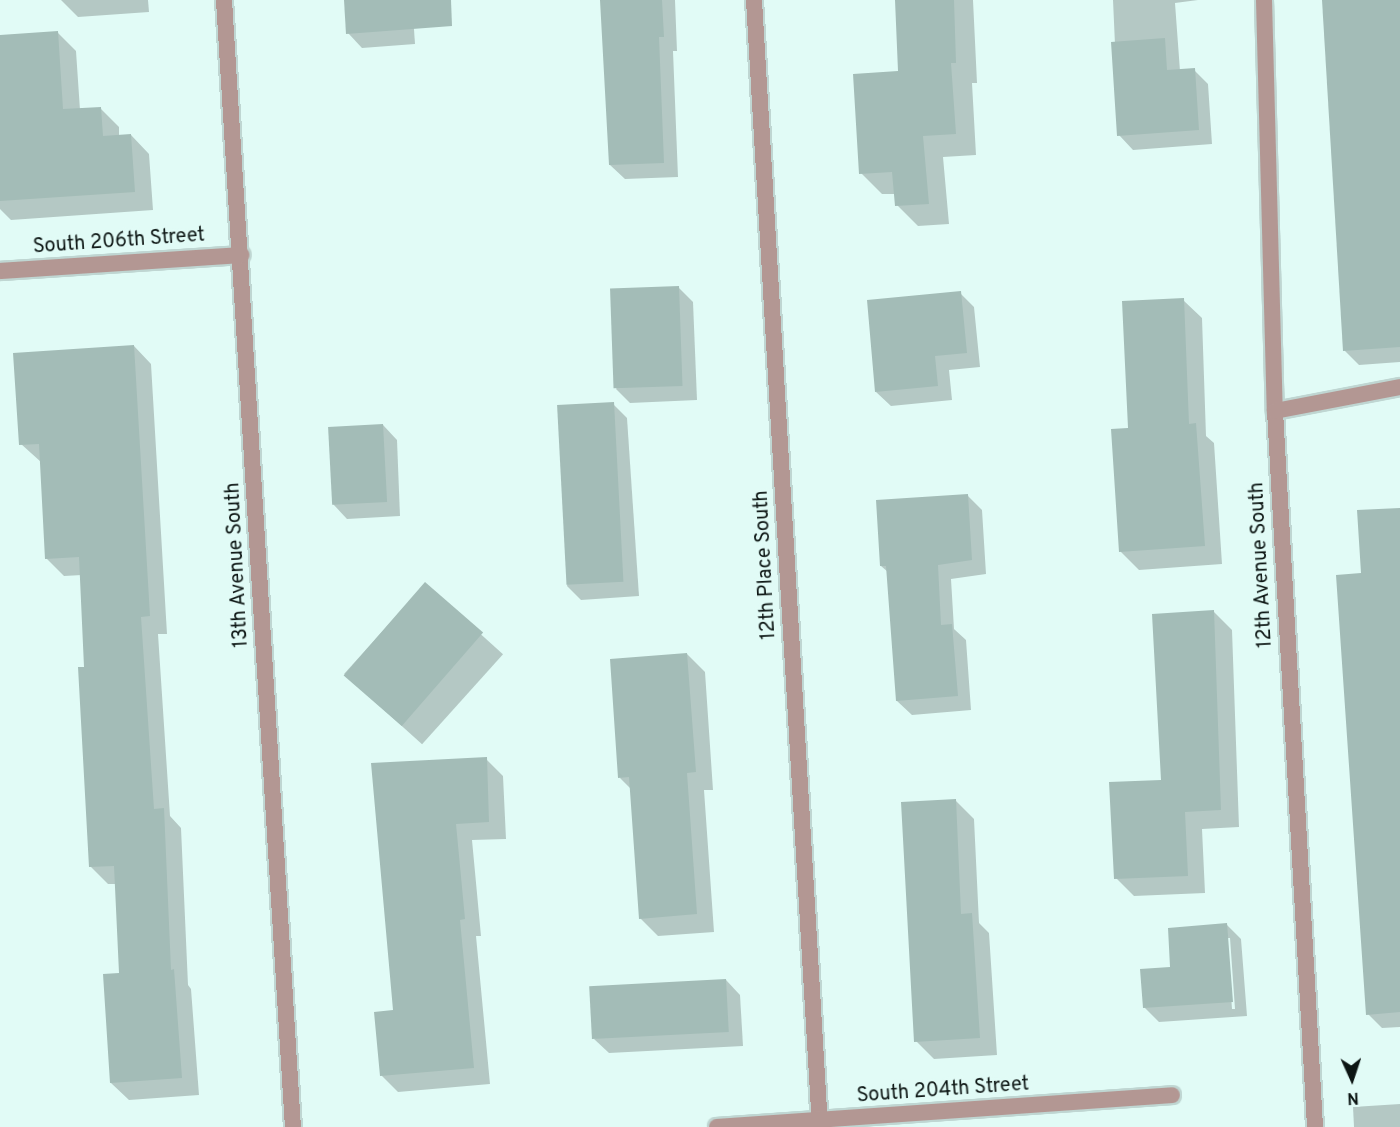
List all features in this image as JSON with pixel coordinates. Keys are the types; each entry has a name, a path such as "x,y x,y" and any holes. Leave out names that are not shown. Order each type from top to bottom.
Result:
{"street":[{"name":"13th Avenue South","path":"224,0 293,1127"},
{"name":"12th Place South","path":"754,0 820,1124"},
{"name":"12th Avenue South","path":"1264,0 1275,411 1315,1127"},
{"name":"South 206th Street","path":"0,271 241,255"},
{"path":"1275,411 1400,387"},
{"name":"South 204th Street","path":"717,1127 820,1124 1172,1095"}],"building":[{"path":"344,0 451,0 452,26 346,34"},
{"path":"600,0 662,0 664,37 659,37 664,163 609,165"},
{"path":"895,0 954,0 956,63 951,63 956,134 923,136 929,204 895,206 892,172 859,174 853,74 898,71"},
{"path":"1322,0 1400,0 1400,347 1343,351"},
{"path":"58,31 63,109 101,107 103,136 131,134 135,192 0,201 0,35"},
{"path":"1165,38 1167,70 1195,68 1199,130 1117,136 1111,42"},
{"path":"679,286 682,386 614,388 610,288"},
{"path":"961,291 967,353 935,356 938,386 875,392 867,300"},
{"path":"1184,298 1189,424 1196,423 1205,546 1119,552 1111,429 1128,428 1122,301"},
{"path":"134,345 150,616 141,617 154,809 164,808 171,970 174,969 182,1078 110,1083 103,974 119,973 114,866 89,867 78,667 84,667 79,557 45,559 39,444 19,445 13,353"},
{"path":"614,402 623,582 566,585 557,405"},
{"path":"383,424 387,502 332,505 328,427"},
{"path":"968,494 972,560 938,565 941,625 952,624 958,696 896,701 886,566 880,566 876,500"},
{"path":"1400,508 1400,1012 1366,1015 1336,575 1361,573 1357,510"},
{"path":"425,582 483,633 402,726 344,676"},
{"path":"1214,610 1221,810 1185,812 1188,876 1114,879 1109,782 1161,780 1152,614"},
{"path":"687,653 696,772 687,773 697,914 639,919 629,777 618,778 610,659"},
{"path":"487,757 489,822 456,824 465,919 460,920 474,1068 380,1076 374,1012 393,1010 371,763"},
{"path":"956,799 961,914 972,913 980,1038 914,1042 901,802"},
{"path":"1227,923 1233,1002 1143,1008 1140,969 1170,967 1168,928"},
{"path":"726,979 729,1032 592,1039 589,986"}]}
